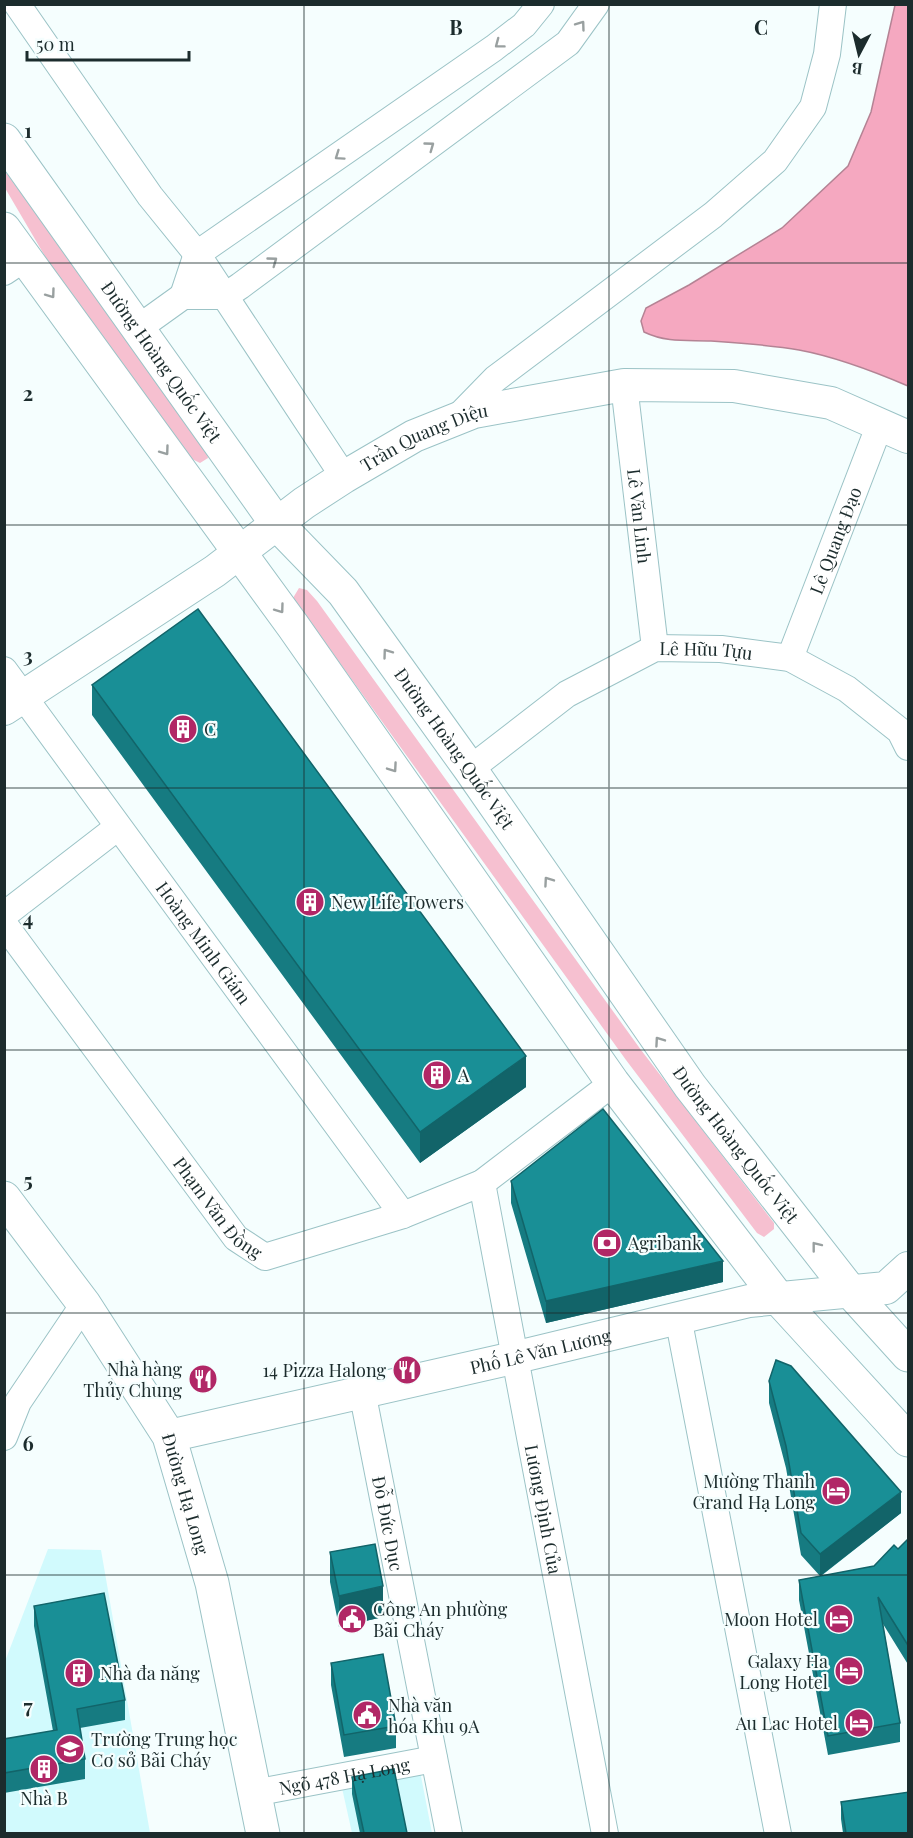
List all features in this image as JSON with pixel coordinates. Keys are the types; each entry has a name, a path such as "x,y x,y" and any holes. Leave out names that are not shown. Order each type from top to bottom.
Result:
{"main road":[{"name":"Đường Hoàng Quốc Việt","path":"4,140 276,524 343,592 470,769 690,1086 850,1291 909,1354"},
{"path":"4,229 15,265 239,553 613,1083 778,1298 909,1440"},
{"name":"Đường Hạ Long","path":"4,1198 84,1304 169,1436 212,1583 262,1833"}],"street":[{"path":"183,296 197,254 494,48 524,25 541,4"},
{"path":"137,329 183,296 225,296 568,43 596,4"},
{"path":"456,419 495,379 713,215 775,161 813,107 827,54 833,4"},
{"path":"25,7 150,196 197,254 344,477"},
{"name":"Trần Quang Diệu","path":"14,703 239,553 344,477 414,436 485,409 624,385 734,386 831,403 909,437"},
{"name":"Lê Văn Linh","path":"624,385 655,648"},
{"name":"Lê Quang Đạo","path":"790,658 880,424"},
{"name":"Lê Hữu Tựu","path":"470,769 567,694 655,648 721,649 790,658 847,689 906,733"},
{"name":"Hoàng Minh Giám","path":"4,669 14,703 118,826 403,1215"},
{"path":"4,915 118,826"},
{"name":"Phạm Văn Đồng","path":"4,924 237,1238 265,1257 403,1215 482,1183 613,1083"},
{"name":"Lương Định Của","path":"482,1183 513,1358 605,1833"},
{"name":"Phố Lê Văn Lương","path":"169,1436 513,1358 749,1301 886,1288 909,1268"},
{"path":"4,1437 18,1402 84,1304"},
{"path":"678,1317 778,1833"},
{"name":"Đỗ Đức Dục","path":"362,1391 449,1833"},
{"name":"Ngõ 478 Hạ Long","path":"254,1793 434,1760"}],"shaded area":[{"path":"895,5 908,5 908,386 855,365 799,350 744,343 685,341 652,336 644,332 641,321 646,308 689,285 782,228 848,166 871,112"},
{"path":"4,170 206,446 208,458 200,463 190,458 56,275 5,188"},
{"path":"299,588 307,590 317,601 641,1050 774,1223 774,1229 764,1237 757,1233 626,1060 293,598"},
{"name":"Trường Trung học Cơ sở Bãi Cháy","path":"48,1549 101,1550 150,1833 5,1833 4,1664"},
{"path":"420,1771 432,1833 352,1833 342,1788"}],"building":[{"name":"New Life Towers","path":"198,609 526,1056 420,1132 92,685"},
{"name":"Agribank","path":"603,1109 723,1261 546,1301 511,1181"},
{"name":"Mường Thanh Grand Hạ Long","path":"776,1360 791,1366 901,1492 820,1554 801,1533 786,1446 769,1381"},
{"path":"909,1538 909,1647 878,1597 900,1723 828,1736 799,1580 874,1566 894,1545 898,1549"},
{"path":"375,1544 383,1586 339,1596 330,1552"},
{"name":"Nhà đa năng","path":"104,1593 125,1700 77,1709 85,1759 4,1773 4,1739 57,1730 34,1606"},
{"path":"383,1654 396,1726 344,1735 331,1663"},
{"path":"394,1769 407,1833 364,1833 352,1777"},
{"path":"909,1792 909,1833 846,1833 841,1802"}],"place":[{"name":"C","path":"183,729"},
{"name":"New Life Towers","path":"310,902"},
{"name":"A","path":"437,1075"},
{"name":"Agribank","path":"607,1243"},
{"name":"14 Pizza Halong","path":"407,1370"},
{"name":"Nhà hàng Thủy Chung","path":"203,1379"},
{"name":"Mường Thanh Grand Hạ Long","path":"836,1491"},
{"name":"Công An phường Bãi Cháy","path":"352,1619"},
{"name":"Moon Hotel","path":"839,1619"},
{"name":"Galaxy Ha Long Hotel","path":"849,1671"},
{"name":"Nhà đa năng","path":"79,1673"},
{"name":"Nhà văn hóa Khu 9A","path":"367,1715"},
{"name":"Au Lac Hotel","path":"859,1723"},
{"name":"Trường Trung học Cơ sở Bãi Cháy","path":"70,1749"},
{"name":"Nhà B","path":"44,1769"}]}
